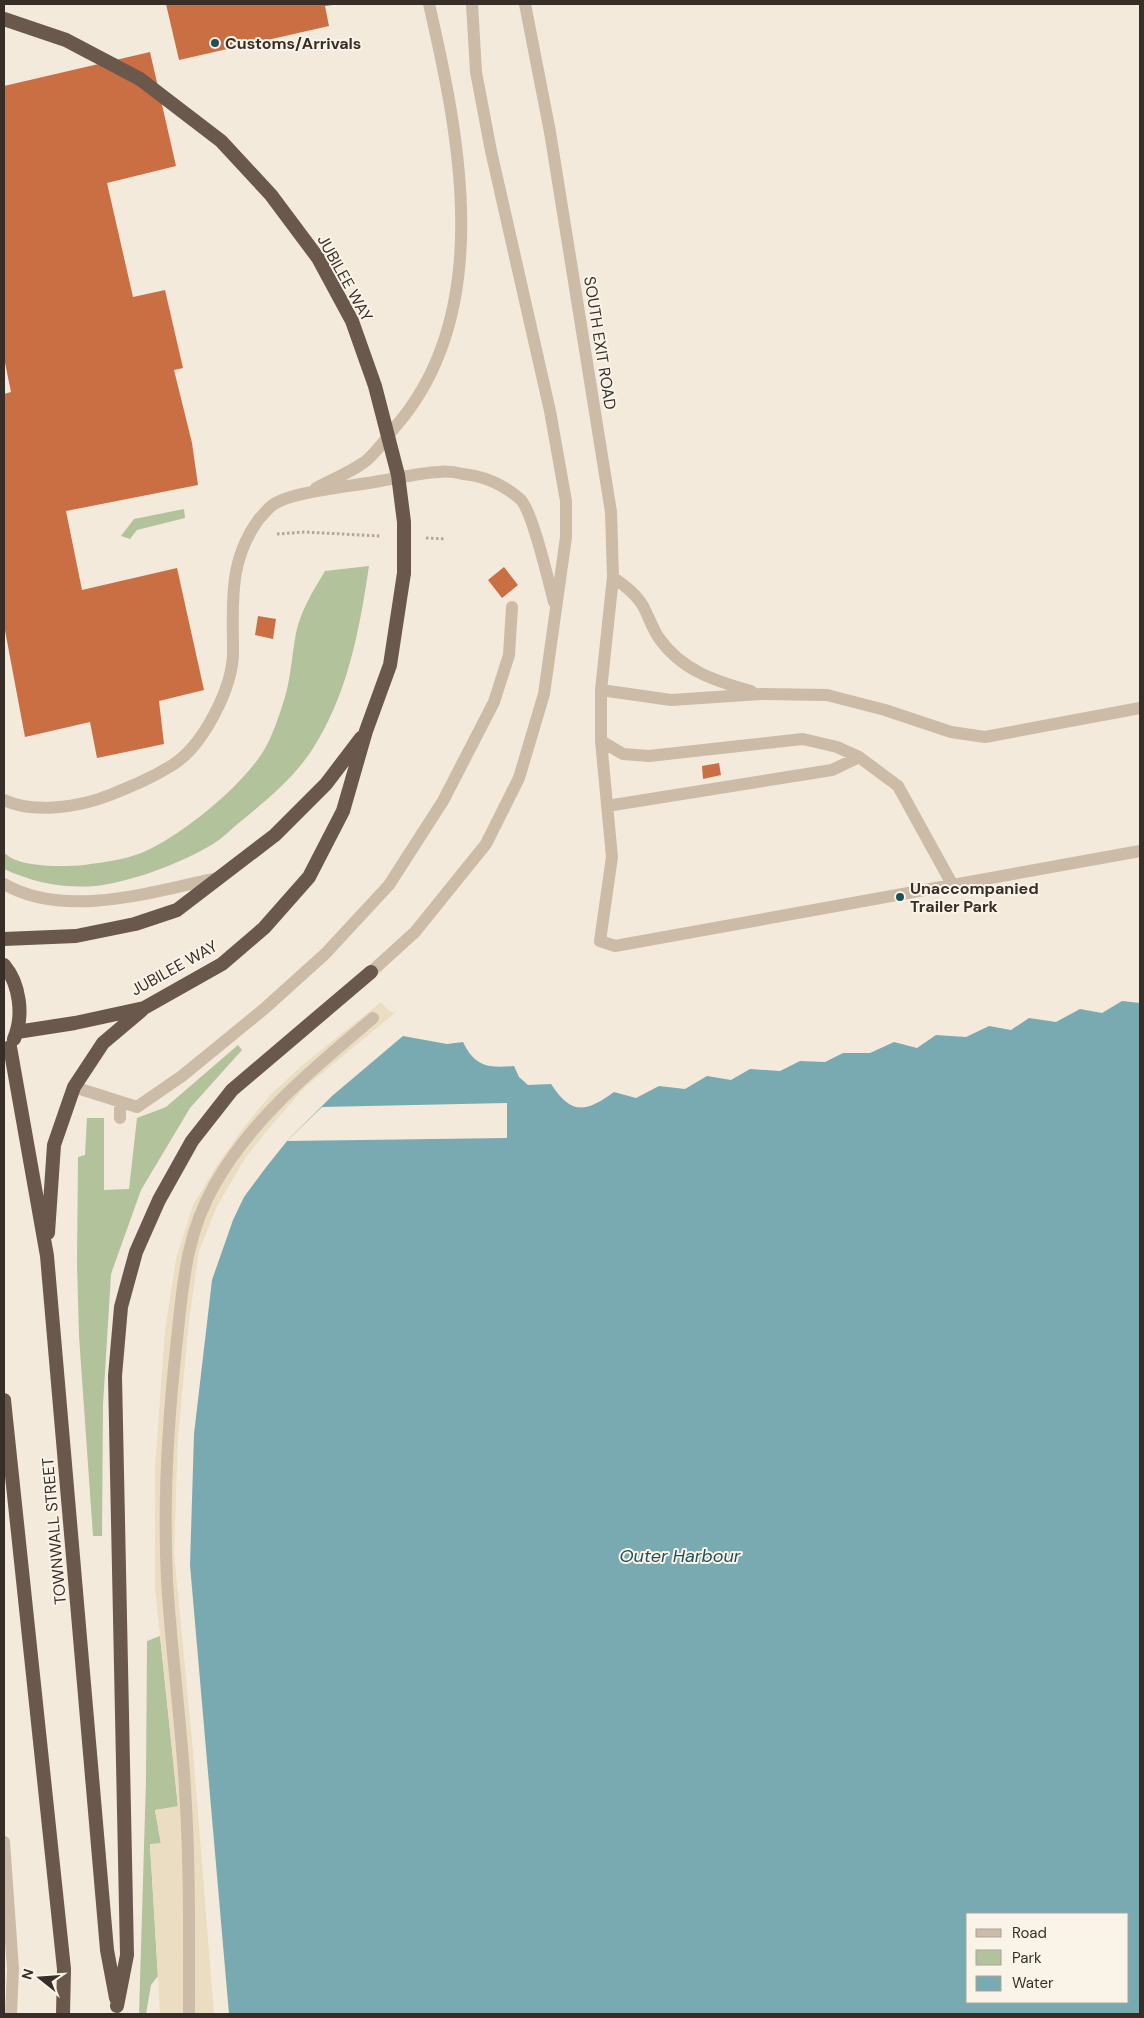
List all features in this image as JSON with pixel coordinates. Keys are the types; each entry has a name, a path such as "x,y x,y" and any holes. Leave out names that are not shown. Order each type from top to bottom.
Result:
{"highway":[{"name":"JUBILEE WAY","path":"4,18 66,40 140,79 221,141 271,195 318,258 352,321 375,386 398,475 404,522 404,573 390,665 366,731 343,811 309,877 264,928 222,964 144,1008 75,1024 17,1032"},
{"name":"JUBILEE WAY","path":"4,939 76,936 135,924 177,910 275,835 326,784 366,731"},
{"path":"4,965 17,990 19,1011 17,1032 7,1052"},
{"path":"117,2010 127,1955 115,1376 121,1308 136,1252 159,1200 192,1141 232,1090 371,972"},
{"path":"47,1256 54,1145 74,1087 103,1043 144,1008"},
{"name":"TOWNWALL STREET","path":"7,1052 47,1256 108,1950 117,2010"},
{"path":"4,1400 64,1969 63,2014"}],"street":[{"path":"305,494 364,463 407,413 428,379 446,338 457,281 462,214 455,133 429,4"},
{"path":"371,972 415,932 486,844 518,778 544,694 555,604 566,537 566,501 550,411 491,151 476,72 472,4"},
{"name":"SOUTH EXIT ROAD","path":"525,4 550,132 612,528 613,577 601,690 601,741 612,857 600,941 615,946 952,884"},
{"path":"4,800 16,806 32,808 70,804 105,797 148,779 176,763 187,752 210,722 226,693 233,654 231,612 235,576 249,537 260,519 274,504 305,494 439,472 465,474 493,481 522,500 535,533 555,604"},
{"path":"613,577 630,590 642,605 658,636 669,652 703,677 761,694"},
{"path":"74,1087 136,1107 189,1070 264,1009 325,954 389,885 443,801 494,702 509,655 512,607"},
{"path":"601,690 671,700 761,694 827,695 885,710 950,732 985,737 1140,708"},
{"path":"601,741 623,754 649,756 803,739 837,747 859,757 898,786 952,884 1140,850"},
{"path":"608,806 832,770 859,757"},
{"path":"4,884 37,897 83,902 130,897 221,877"},
{"path":"189,2014 185,1789 167,1578 166,1499 171,1390 183,1280 191,1236 215,1184 252,1131 299,1081 374,1018"},
{"path":"120,1102 120,1118"},
{"path":"4,1842 13,1969 12,2014"}],"path":[{"path":"249,537 304,532 389,536"},
{"path":"417,538 446,539"}],"green space":[{"path":"184,509 185,518 137,530 130,539 121,536 134,519"},
{"path":"369,566 352,656 329,720 318,740 293,775 224,836 201,851 175,863 131,879 103,885 77,887 52,884 27,878 4,869 4,852 19,861 54,866 84,865 118,860 135,855 165,841 213,806 255,764 270,738 279,717 287,689 298,625 308,601 325,571"},
{"path":"238,1045 242,1050 190,1108 141,1190 111,1274 103,1405 102,1536 93,1536 79,1336 77,1263 78,1157 85,1155 87,1118 104,1118 104,1190 129,1189 137,1118 166,1107"},
{"path":"160,1636 178,1807 155,1810 161,1844 150,1845 158,1976 151,1985 146,2014 139,2014 146,1780 147,1641"}],"shaded area":[{"path":"381,1002 389,1011 395,1013 304,1088 270,1127 246,1157 217,1206 199,1251 189,1321 178,1438 174,1552 193,1751 214,2014 160,2014 150,1844 161,1843 155,1810 178,1806 155,1588 155,1467 165,1331 176,1259 193,1205 216,1167 244,1127 271,1094 305,1063"}],"water":[{"name":"Outer Harbour","path":"1122,1001 1140,1003 1140,2014 229,2014 190,1565 194,1434 212,1280 233,1220 244,1197 287,1141 332,1096 403,1036 447,1044 463,1042 472,1057 483,1064 497,1067 514,1066 519,1077 528,1085 551,1084 566,1102 580,1108 595,1104 614,1092 636,1098 659,1086 685,1089 707,1076 731,1080 750,1069 780,1071 800,1061 825,1062 843,1053 870,1053 894,1042 917,1048 936,1035 966,1037 989,1026 1011,1030 1029,1018 1056,1022 1080,1009 1102,1013"}],"pier":[{"path":"507,1103 507,1138 287,1141 322,1107"}],"building":[{"name":"Customs/Arrivals","path":"166,4 333,5 325,6 329,26 179,60"},
{"path":"150,52 176,166 107,183 133,297 165,290 183,368 174,370 192,443 198,485 66,511 82,590 177,568 204,690 159,701 164,744 97,758 90,722 25,737 4,625 4,394 11,392 4,358 4,86"},
{"path":"504,567 518,585 502,598 488,580"},
{"path":"258,616 276,619 273,639 255,635"},
{"path":"719,763 721,775 703,779 702,766"}],"place":[{"name":"Customs/Arrivals","path":"215,43"},
{"name":"Unaccompanied Trailer Park","path":"900,897"}]}
